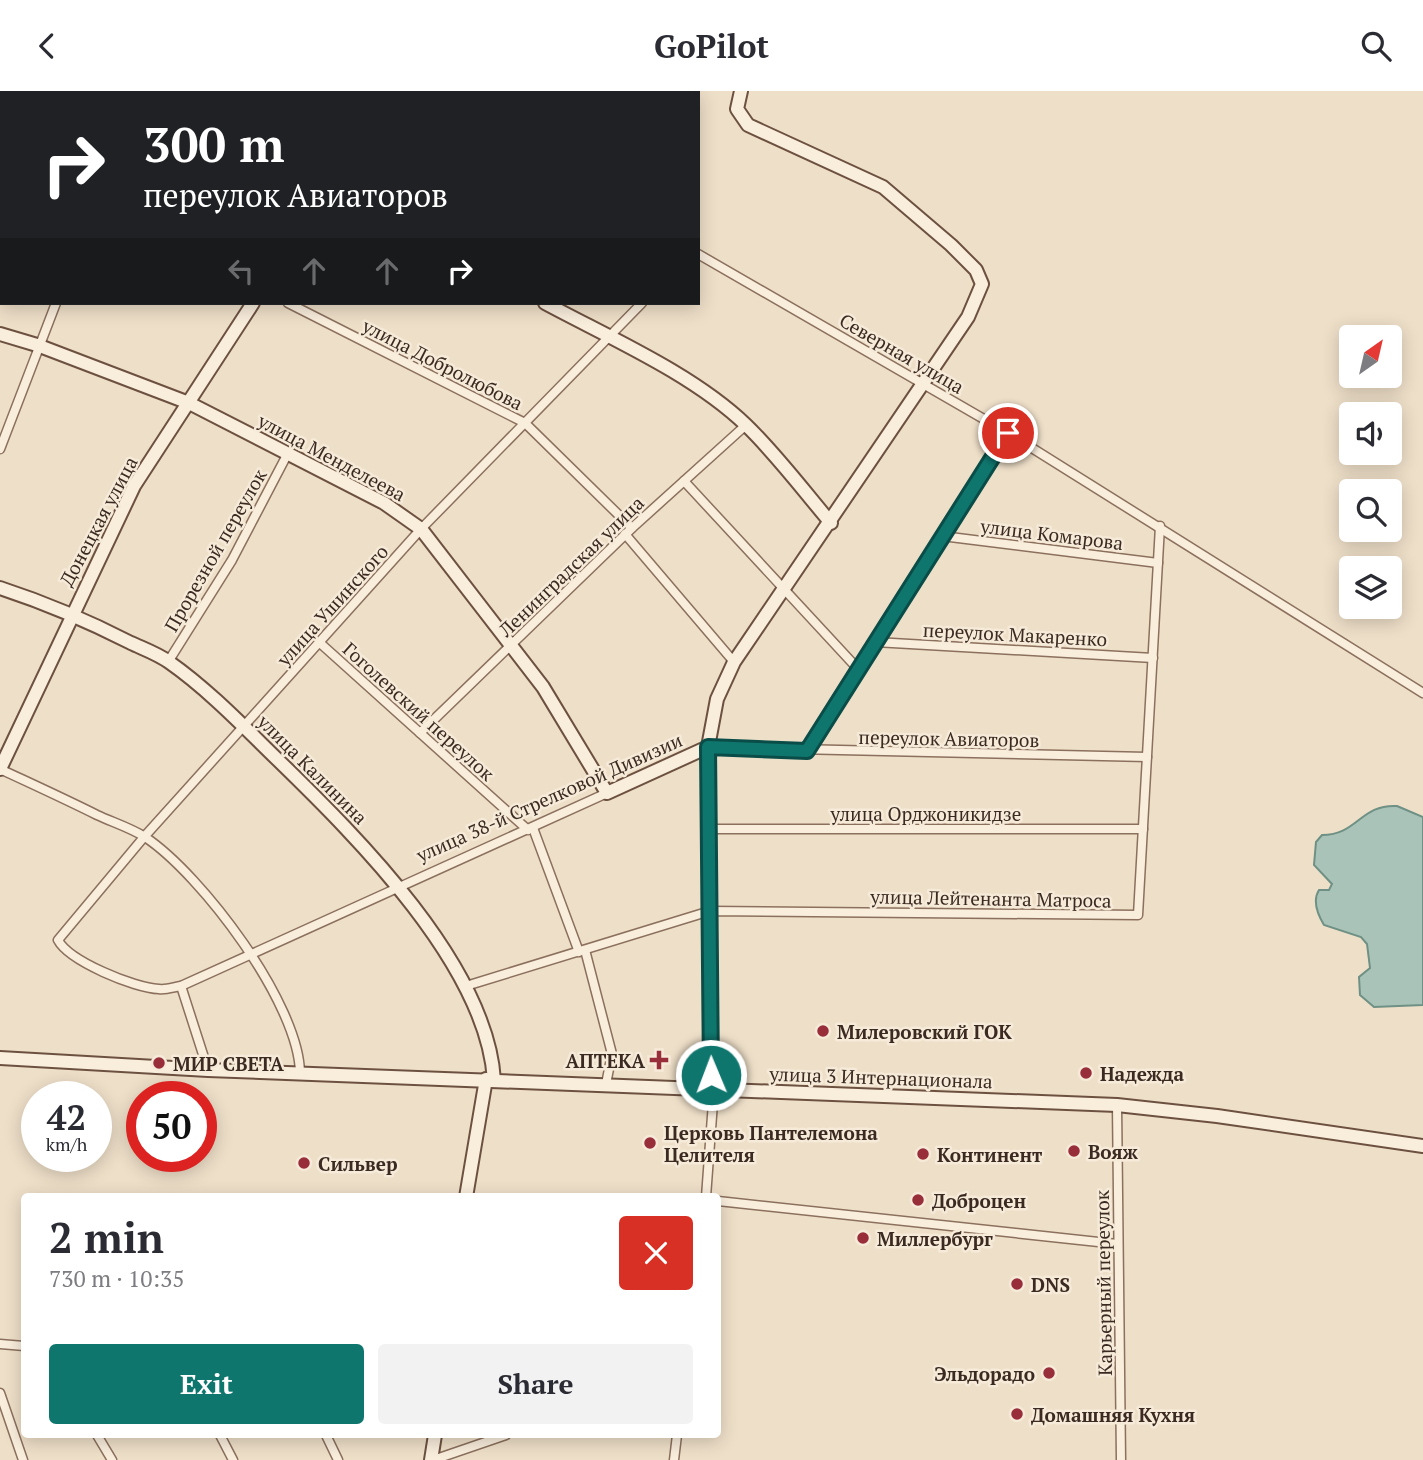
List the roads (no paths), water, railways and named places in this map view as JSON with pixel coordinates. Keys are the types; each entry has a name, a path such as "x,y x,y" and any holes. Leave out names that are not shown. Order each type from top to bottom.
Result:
{"street":[{"name":"улица 38-й Стрелковой Дивизии","path":"181,986 708,747 717,699 734,662 831,523 972,310 982,284 976,270 951,245 883,187 748,125 737,109 741,91"},
{"name":"Северная улица","path":"700,255 924,382 1160,526 1423,693"},
{"path":"1,443 37,345 55,305"},
{"name":"Донецкая улица","path":"0,769 134,486 252,305"},
{"name":"улица Добролюбова","path":"292,305 525,423 629,531 734,662"},
{"path":"549,305 699,389 746,425 831,523"},
{"name":"улица Ушинского","path":"181,986 159,989 121,978 89,965 63,949 58,940 144,837 421,529 640,305"},
{"name":"улица Менделеева","path":"0,334 37,345 189,403 384,503 421,529 543,687 607,793"},
{"name":"Ленинградская улица","path":"420,733 629,531 746,425"},
{"path":"807,751 1008,433"},
{"name":"Прорезной переулок","path":"169,662 232,560 288,453"},
{"path":"684,481 858,669"},
{"name":"улица Лейтенанта Матроса","path":"466,986 710,911 1138,915 1160,526"},
{"name":"улица Комарова","path":"942,536 1158,563"},
{"name":"улица Калинина","path":"0,588 73,613 169,662 244,727 332,813 399,885 466,986 491,1057 490,1079 467,1193"},
{"name":"переулок Макаренко","path":"876,642 1153,658"},
{"name":"Гоголевский переулок","path":"320,643 530,829 582,951 612,1054 606,1084"},
{"path":"706,1193 714,1089 711,1075 708,747"},
{"name":"переулок Авиаторов","path":"708,747 1147,757"},
{"path":"0,769 144,837 195,883 251,953 294,1036 299,1053 300,1073"},
{"name":"улица Орджоникидзе","path":"709,829 1143,829"},
{"path":"181,986 208,1070"},
{"name":"улица 3 Интернационала","path":"0,1058 208,1070 1117,1105 1217,1116 1423,1146"},
{"name":"Карьерный переулок","path":"1117,1105 1121,1460"},
{"path":"721,1201 1117,1244"},
{"path":"0,1344 21,1346"},
{"path":"0,1393 23,1460"},
{"path":"99,1438 112,1460"},
{"path":"222,1438 233,1460"},
{"path":"327,1438 338,1460"},
{"path":"435,1438 432,1460 497,1438"},
{"path":"674,1460 677,1438"}],"place":[{"name":"Милеровский ГОК","path":"823,1031"},
{"name":"АПТЕКА","path":"659,1060"},
{"name":"МИР СВЕТА","path":"159,1063"},
{"name":"Надежда","path":"1086,1073"},
{"name":"Церковь Пантелемона Целителя","path":"650,1143"},
{"name":"Вояж","path":"1074,1151"},
{"name":"Континент","path":"923,1154"},
{"name":"Сильвер","path":"304,1163"},
{"name":"Доброцен","path":"918,1200"},
{"name":"Миллербург","path":"863,1238"},
{"name":"DNS","path":"1017,1284"},
{"name":"Эльдорадо","path":"1049,1373"},
{"name":"Домашняя Кухня","path":"1017,1414"}]}
